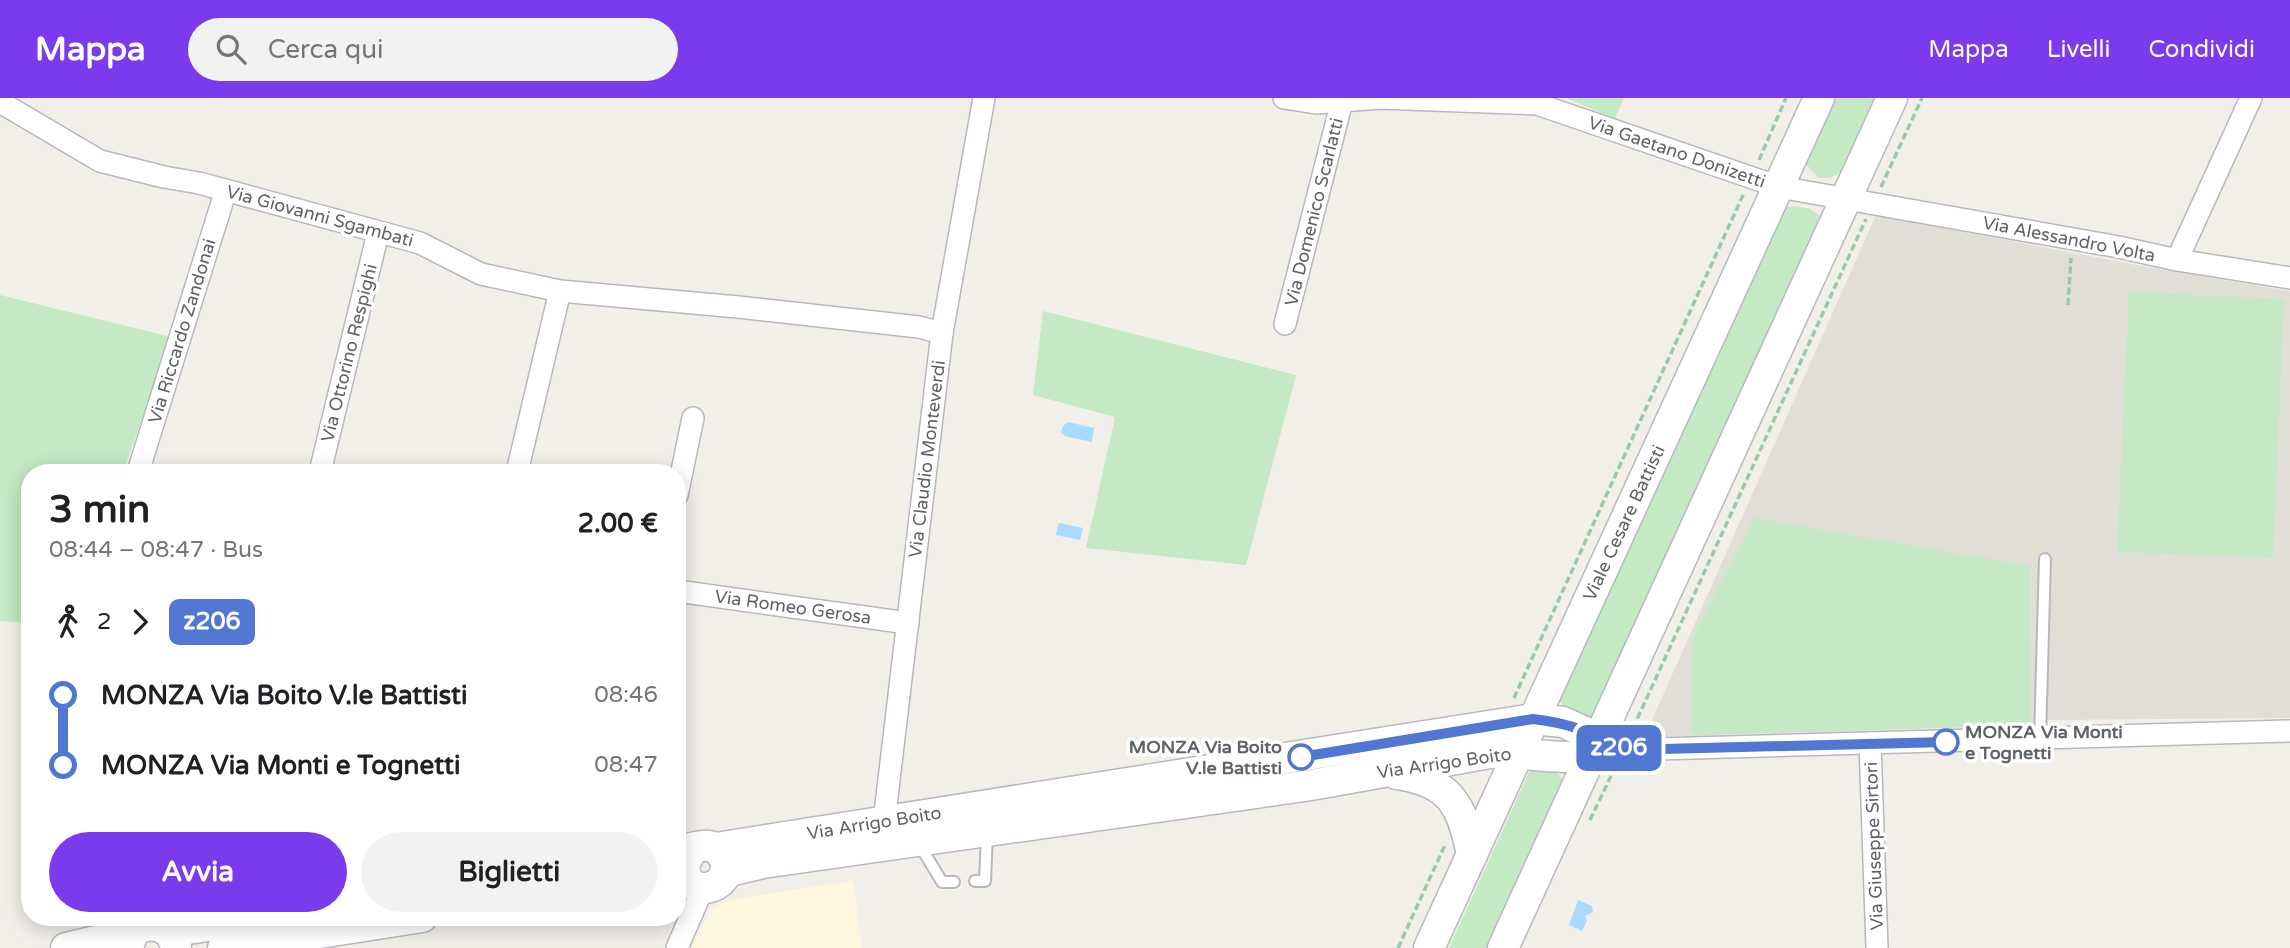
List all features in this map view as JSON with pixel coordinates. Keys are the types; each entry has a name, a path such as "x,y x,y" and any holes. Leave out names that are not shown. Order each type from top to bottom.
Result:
{"street":[{"name":"Via Claudio Monteverdi","path":"884,822 943,333 984,98"},
{"name":"Via Gaetano Donizetti","path":"1284,98 1316,103 1380,98 1536,104 1779,187 1861,201"},
{"name":"Viale Cesare Battisti","path":"1429,948 1819,98"},
{"path":"1503,948 1604,748 1861,201 1892,98"},
{"path":"2177,260 2250,98"},
{"name":"Via Domenico Scarlatti","path":"1285,324 1342,101"},
{"name":"Via Giovanni Sgambati","path":"0,102 100,161 226,190 420,243 481,274 560,291 738,307 919,327 943,333"},
{"name":"Via Riccardo Zandonai","path":"140,464 226,190"},
{"name":"Via Alessandro Volta","path":"1861,201 2119,247 2177,260 2290,278"},
{"name":"Via Ottorino Respighi","path":"322,464 379,233"},
{"path":"519,464 560,291"},
{"path":"683,464 693,418"},
{"name":"Via Romeo Gerosa","path":"686,592 908,623"},
{"name":"Via Arrigo Boito","path":"697,867 884,822 1533,719 1563,722 1604,748"},
{"path":"1604,748 2290,731"},
{"name":"Via Giuseppe Sirtori","path":"1870,743 1877,948"},
{"name":"Via Arrigo Boito","path":"697,867 763,863 1311,785 1490,754 1604,748"},
{"path":"1365,775 1394,774 1441,788 1454,800 1461,812 1472,855"},
{"path":"686,912 697,867"},
{"path":"66,948 192,926"},
{"path":"234,947 366,926"},
{"path":"677,948 682,926"}],"lane":[{"path":"2040,739 2045,559"},
{"path":"975,881 985,881 988,831"},
{"path":"918,841 942,882 954,882"}],"path":[{"path":"1502,724 1786,98"},
{"path":"1604,748 1861,201 1922,98"},
{"path":"2068,305 2072,253"},
{"path":"1398,948 1461,812"}],"shaded area":[{"path":"1876,215 2147,267 2290,291 2290,718 2047,720 2041,725 1653,737 1652,720"},
{"path":"853,881 862,948 691,948 712,909 728,900"}],"green space":[{"path":"1566,98 1624,98 1615,119"},
{"path":"1832,98 1875,98 1841,172 1830,178 1819,178 1805,164 1805,157"},
{"path":"1787,206 1808,208 1822,217 1602,707 1592,717 1573,712 1564,708 1559,699 1779,216"},
{"path":"2129,292 2284,299 2273,558 2117,552"},
{"path":"0,295 171,337 126,464 21,464 21,622 0,621"},
{"path":"1043,311 1296,375 1246,565 1086,548 1115,417 1033,395"},
{"path":"1754,518 2029,566 2031,725 1691,735 1693,636"},
{"path":"1531,768 1554,770 1568,784 1491,948 1449,948"}],"water":[{"path":"1068,422 1094,428 1092,442 1065,436 1061,432"},
{"path":"1059,523 1083,528 1080,540 1056,535"},
{"path":"1578,900 1592,906 1593,912 1585,916 1587,921 1582,931 1569,925"}],"bus line":[{"name":"z206","path":"1301,757 1533,719 1563,722 1623,750 1946,742"}],"place":[{"name":"MONZA Via Monti e Tognetti","path":"1946,742"},
{"name":"MONZA Via Boito V.le Battisti","path":"1301,757"}]}
